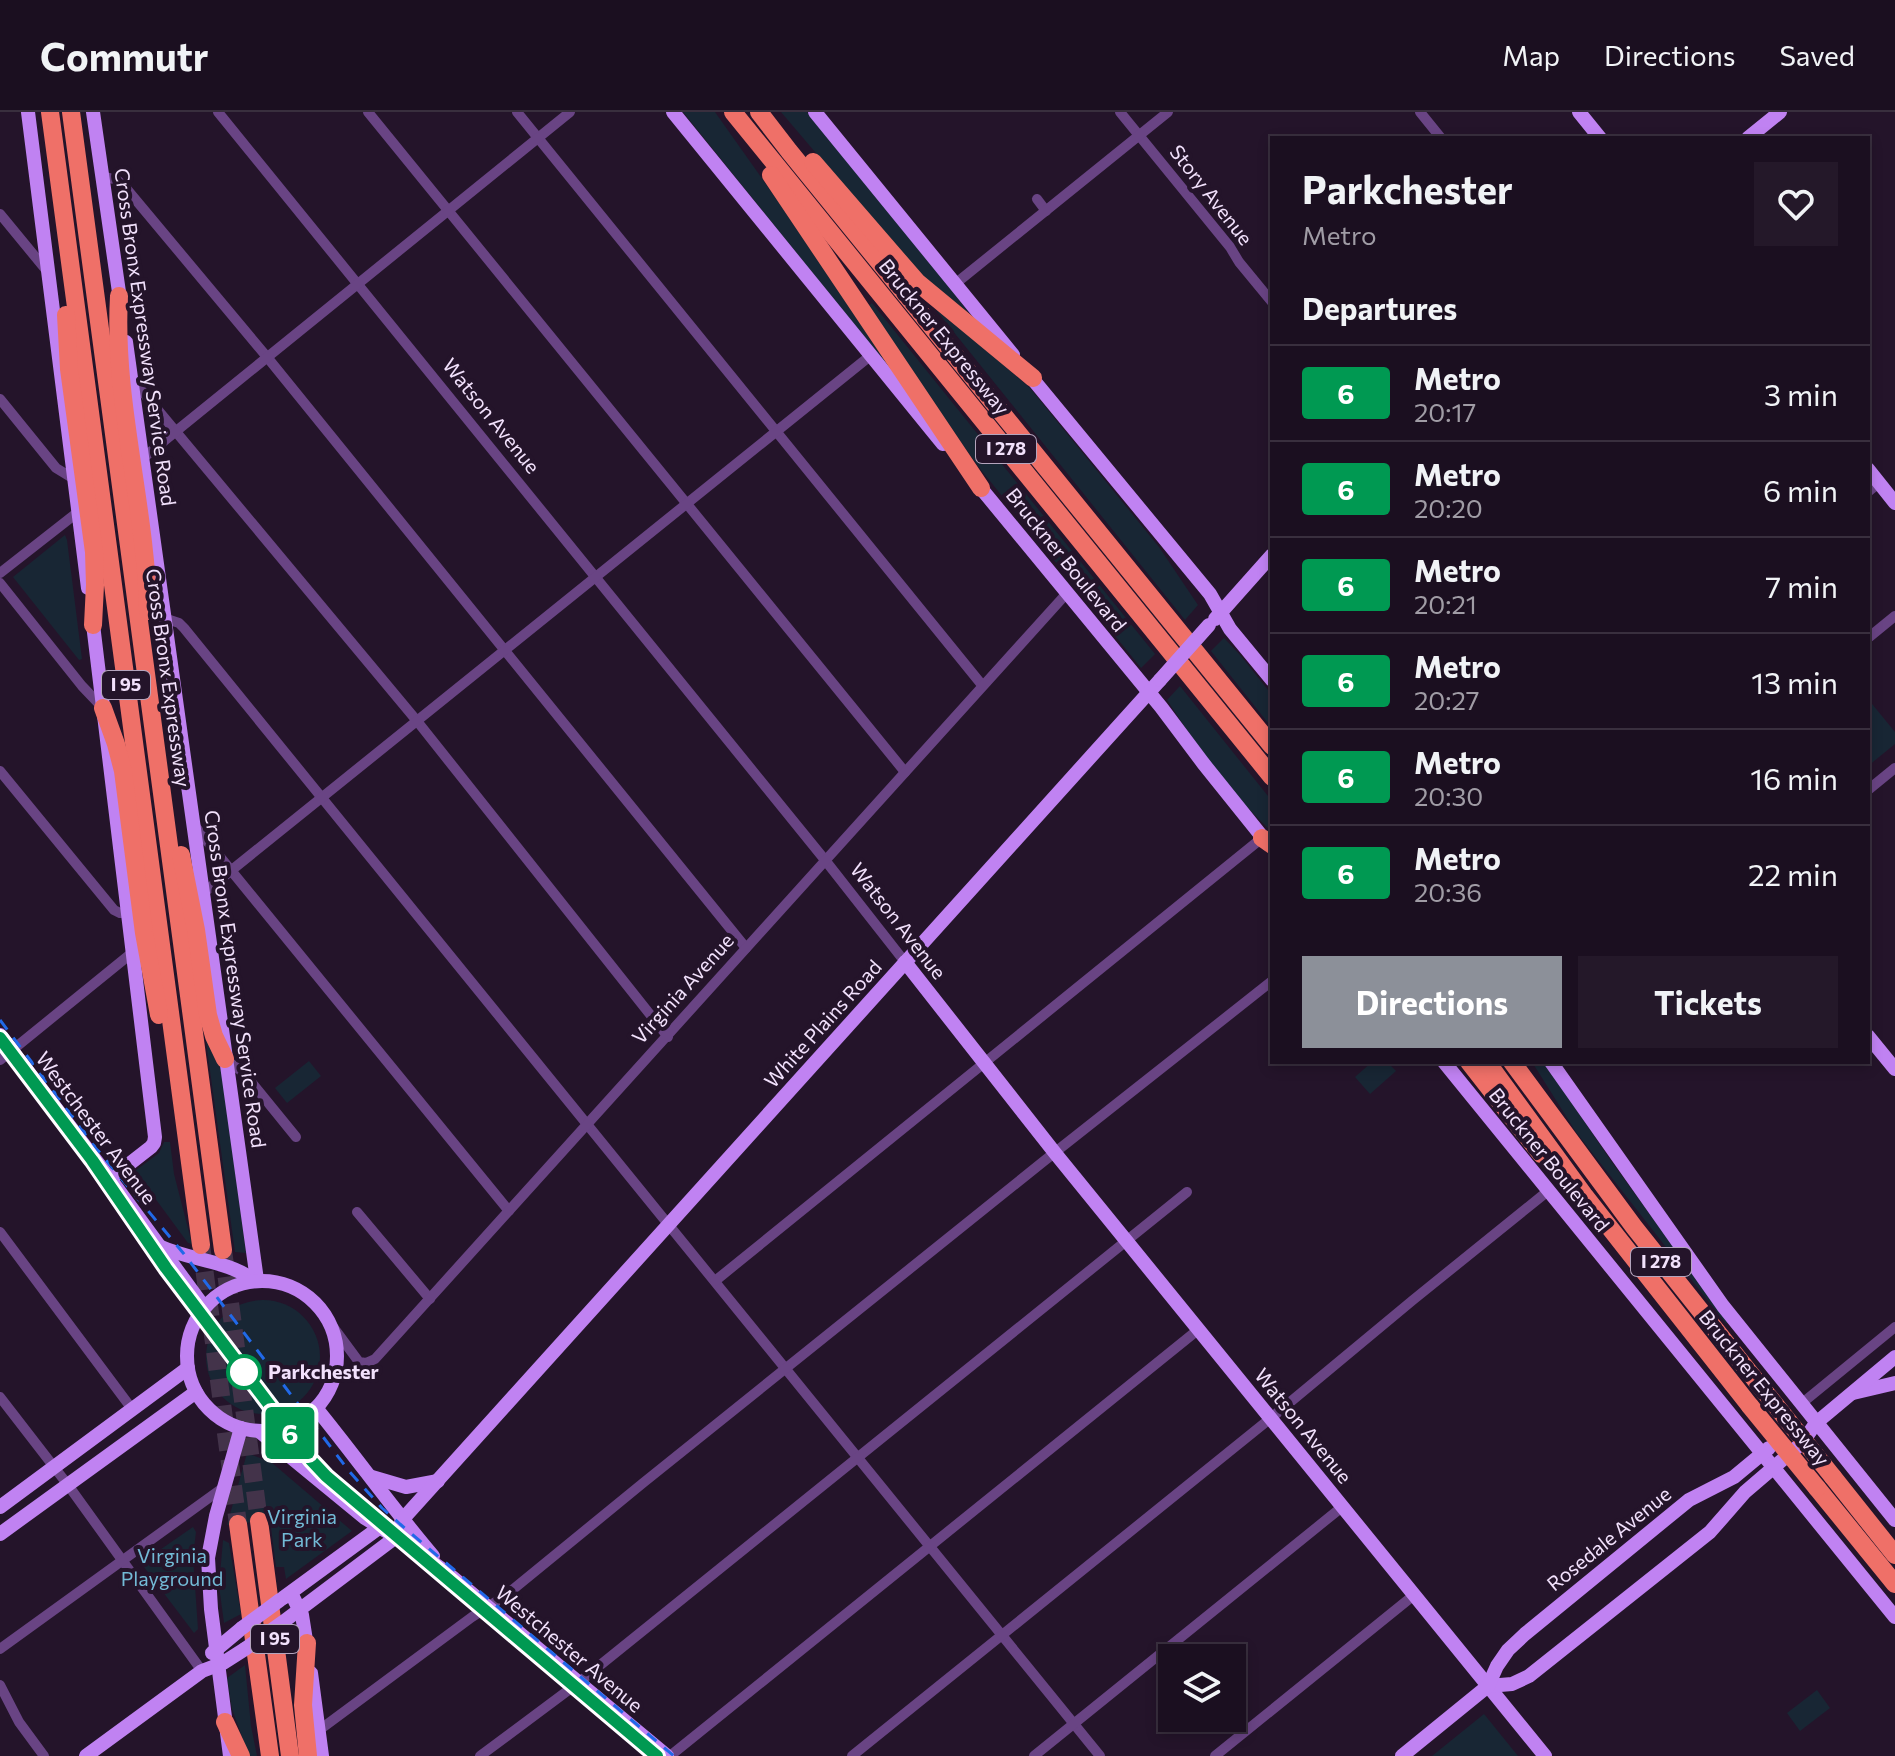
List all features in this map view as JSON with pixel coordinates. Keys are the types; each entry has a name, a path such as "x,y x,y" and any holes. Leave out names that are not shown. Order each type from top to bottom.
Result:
{"highway":[{"name":"Cross Bronx Expressway","path":"50,112 201,1245"},
{"name":"Cross Bronx Expressway","path":"71,112 223,1250"},
{"path":"761,112 796,142 917,282 1033,378"},
{"name":"Bruckner Expressway","path":"761,112 789,151 1270,744"},
{"path":"736,116 784,195 981,488"},
{"name":"Bruckner Expressway","path":"736,116 1270,775"},
{"path":"60,189 69,369 95,564 93,625"},
{"path":"119,296 120,367 146,573 147,686"},
{"path":"103,708 123,771 148,955 193,1180"},
{"path":"156,755 178,840 211,1027 225,1059"},
{"path":"1471,1064 1534,1148 1584,1195"},
{"name":"Bruckner Expressway","path":"1488,1064 1584,1195 1895,1584"},
{"name":"Bruckner Expressway","path":"1513,1064 1642,1237 1895,1555"},
{"path":"1526,1064 1561,1129"},
{"path":"1833,1477 1895,1547"},
{"name":"I 95","path":"259,1521 290,1756"},
{"name":"I 95","path":"238,1524 270,1756"},
{"path":"307,1643 303,1705 308,1756"},
{"path":"225,1722 241,1756"}],"main road":[{"path":"28,112 154,1143 110,1179"},
{"name":"Cross Bronx Expressway Service Road","path":"93,112 256,1280"},
{"name":"Bruckner Boulevard","path":"673,112 1269,844"},
{"path":"815,112 1210,594 1230,629 1270,678"},
{"path":"1579,112 1598,136"},
{"path":"1750,136 1780,112"},
{"path":"1874,488 1895,503"},
{"name":"White Plains Road","path":"86,1756 202,1671 218,1666 245,1649 396,1537 402,1520 1270,557"},
{"name":"Watson Avenue","path":"905,962 1055,1153 1545,1756"},
{"name":"Westchester Avenue","path":"0,1035 6,1056 110,1179 204,1307"},
{"path":"1870,1038 1895,1069"},
{"name":"Bruckner Boulevard","path":"1446,1064 1895,1617"},
{"path":"1552,1064 1708,1285 1895,1520"},
{"path":"159,1246 199,1260 230,1266 256,1280"},
{"path":"256,1280 278,1282 298,1290 318,1306 334,1336 337,1364 330,1388 316,1408 303,1419 277,1430 241,1428 215,1415 196,1392 188,1368 189,1337 204,1307 225,1290 256,1280"},
{"name":"Rosedale Avenue","path":"1488,1686 1512,1684 1529,1676 1710,1532 1745,1492 1802,1443 1816,1423 1895,1357"},
{"path":"0,1507 188,1368"},
{"path":"1852,1393 1895,1383"},
{"path":"0,1534 196,1392"},
{"name":"Westchester Avenue","path":"316,1408 446,1572"},
{"name":"Rosedale Avenue","path":"1402,1756 1488,1686 1502,1658 1525,1634 1689,1500 1734,1477 1791,1430 1816,1423"},
{"path":"230,1756 209,1597 208,1558 241,1428"},
{"name":"Westchester Avenue","path":"259,1431 348,1506 446,1572 668,1756"},
{"path":"371,1477 406,1487 438,1481"},
{"name":"White Plains Road","path":"202,1671 216,1648 242,1628 380,1527 402,1520"},
{"path":"286,1596 300,1609 322,1756"}],"street":[{"name":"Watson Avenue","path":"218,112 905,962"},
{"path":"368,112 905,772"},
{"path":"517,112 982,685"},
{"path":"143,458 570,112"},
{"name":"Story Avenue","path":"1120,112 1270,300"},
{"path":"955,284 1168,112"},
{"path":"1420,112 1439,136"},
{"path":"102,176 117,180 125,187 267,357 746,948"},
{"path":"1037,199 1046,211"},
{"path":"0,214 48,272"},
{"path":"202,894 870,356"},
{"path":"132,379 417,721 668,1037"},
{"path":"0,399 56,468 74,479"},
{"path":"0,573 78,512"},
{"path":"0,583 103,708"},
{"name":"Virginia Avenue","path":"328,1320 356,1359 369,1363 375,1359 1067,593"},
{"path":"1870,636 1895,616"},
{"path":"164,618 184,628 1100,1756"},
{"path":"1870,788 1895,768"},
{"path":"0,771 114,910 128,913"},
{"path":"193,824 509,1211"},
{"path":"715,1281 984,1063 1269,844"},
{"path":"6,1056 133,952"},
{"path":"318,1731 487,1606 505,1596 1270,983"},
{"path":"225,1059 244,1073 296,1137"},
{"path":"852,1756 1548,1191"},
{"path":"480,1756 578,1683 1187,1192"},
{"path":"357,1212 430,1299"},
{"path":"0,1232 132,1409"},
{"path":"1801,1404 1895,1327"},
{"path":"668,1756 1199,1329"},
{"path":"0,1397 68,1485 202,1671"},
{"path":"0,1649 224,1487"},
{"path":"1034,1756 1342,1507"},
{"path":"1215,1756 1414,1595"},
{"path":"0,1687 19,1722 44,1756"}],"green space":[{"path":"683,112 715,112 898,379"},
{"path":"781,112 807,112 974,320 918,273"},
{"path":"872,303 1155,654 1141,668 977,465 867,307"},
{"path":"938,308 1030,388 1159,547 1198,605 1185,620 936,310"},
{"path":"65,535 82,659 79,660 13,577"},
{"path":"1224,638 1270,692 1270,725 1211,651"},
{"path":"1180,686 1270,798 1270,830 1215,769 1167,700"},
{"path":"1870,701 1895,732 1895,744 1870,764"},
{"path":"203,1020 222,1074 246,1253 235,1252"},
{"path":"309,1061 321,1076 287,1103 275,1088"},
{"path":"1370,1064 1389,1064 1396,1071 1370,1094 1355,1077"},
{"path":"1533,1064 1545,1064 1611,1161 1728,1322 1726,1324 1576,1132"},
{"path":"164,1142 170,1142 174,1174 192,1244 188,1243 135,1171 159,1153"},
{"path":"263,1300 285,1305 303,1317 315,1335 320,1357 315,1379 303,1397 285,1409 263,1414 241,1409 223,1397 211,1379 206,1357 211,1335 223,1317 241,1305"},
{"name":"Virginia Park","path":"247,1453 271,1462 352,1531 286,1579 284,1567 276,1567 270,1520 227,1525"},
{"name":"Virginia Playground","path":"193,1527 196,1532 193,1557 198,1629 194,1633 141,1563"},
{"path":"223,1540 229,1543 241,1614 224,1623 219,1586"},
{"path":"245,1665 257,1756 249,1756 232,1709 227,1678"},
{"path":"1817,1690 1830,1708 1800,1731 1787,1713"},
{"path":"1484,1714 1518,1756 1432,1756"}],"tunnel":[{"path":"201,1245 238,1524"},
{"path":"223,1250 259,1521"}],"railway":[{"path":"0,1020 100,1153 184,1254 349,1471 382,1508 674,1756"},
{"path":"92,1159 151,1248 301,1448 326,1476 389,1529"}],"metro line":[{"name":"6","path":"0,1038 92,1160 151,1248 311,1460 326,1476 657,1756"}],"place":[{"name":"Parkchester","path":"244,1372"}]}
